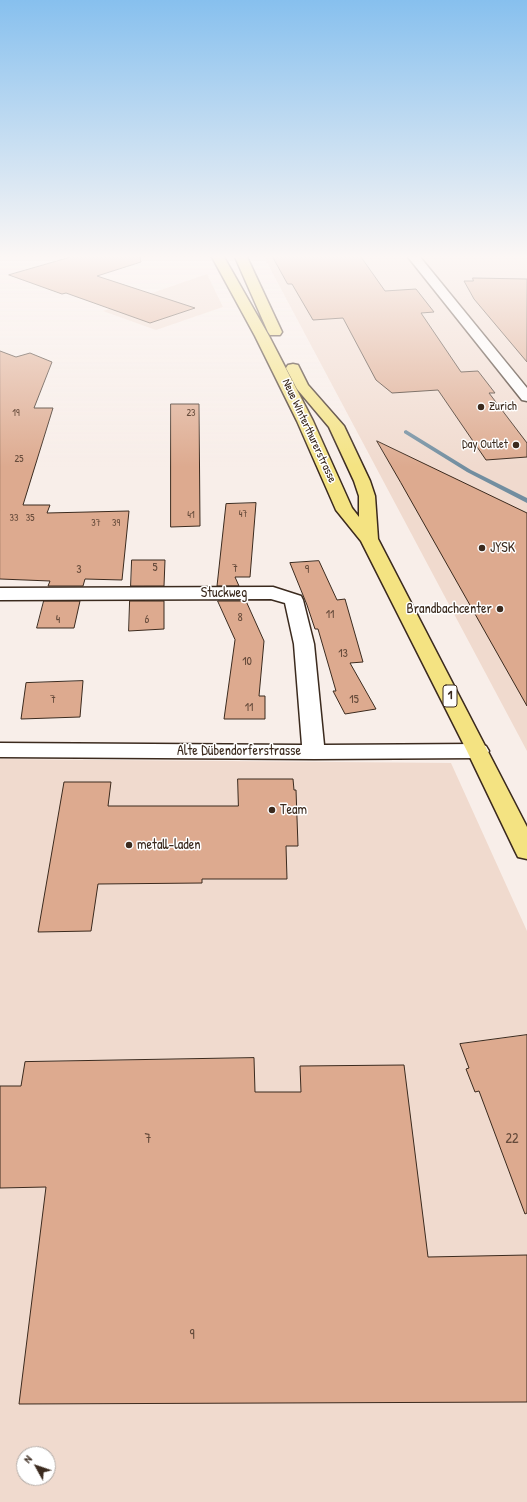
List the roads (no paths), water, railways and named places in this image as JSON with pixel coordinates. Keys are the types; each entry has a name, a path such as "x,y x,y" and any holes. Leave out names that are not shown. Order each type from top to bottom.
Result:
{"main road":[{"name":"Neue Winterthurerstrasse","path":"257,327 305,421 344,510 369,539 478,750 527,851"},
{"name":"Neue Winterthurerstrasse","path":"273,327 302,386 336,426 362,481 367,496 369,539"}],"street":[{"path":"471,327 527,397"},
{"name":"Stuckweg","path":"0,594 273,593 294,600 304,644 314,752"},
{"name":"Alte Dübendorferstrasse","path":"0,750 314,752 478,750"}],"waterway":[{"path":"406,432 469,471 527,501"}],"place":[{"name":"Zurich","path":"481,407"},
{"name":"Day Outlet","path":"516,445"},
{"name":"JYSK","path":"482,548"},
{"name":"Brandbachcenter","path":"500,609"},
{"name":"Team","path":"272,810"},
{"name":"metall-laden","path":"129,845"}]}
